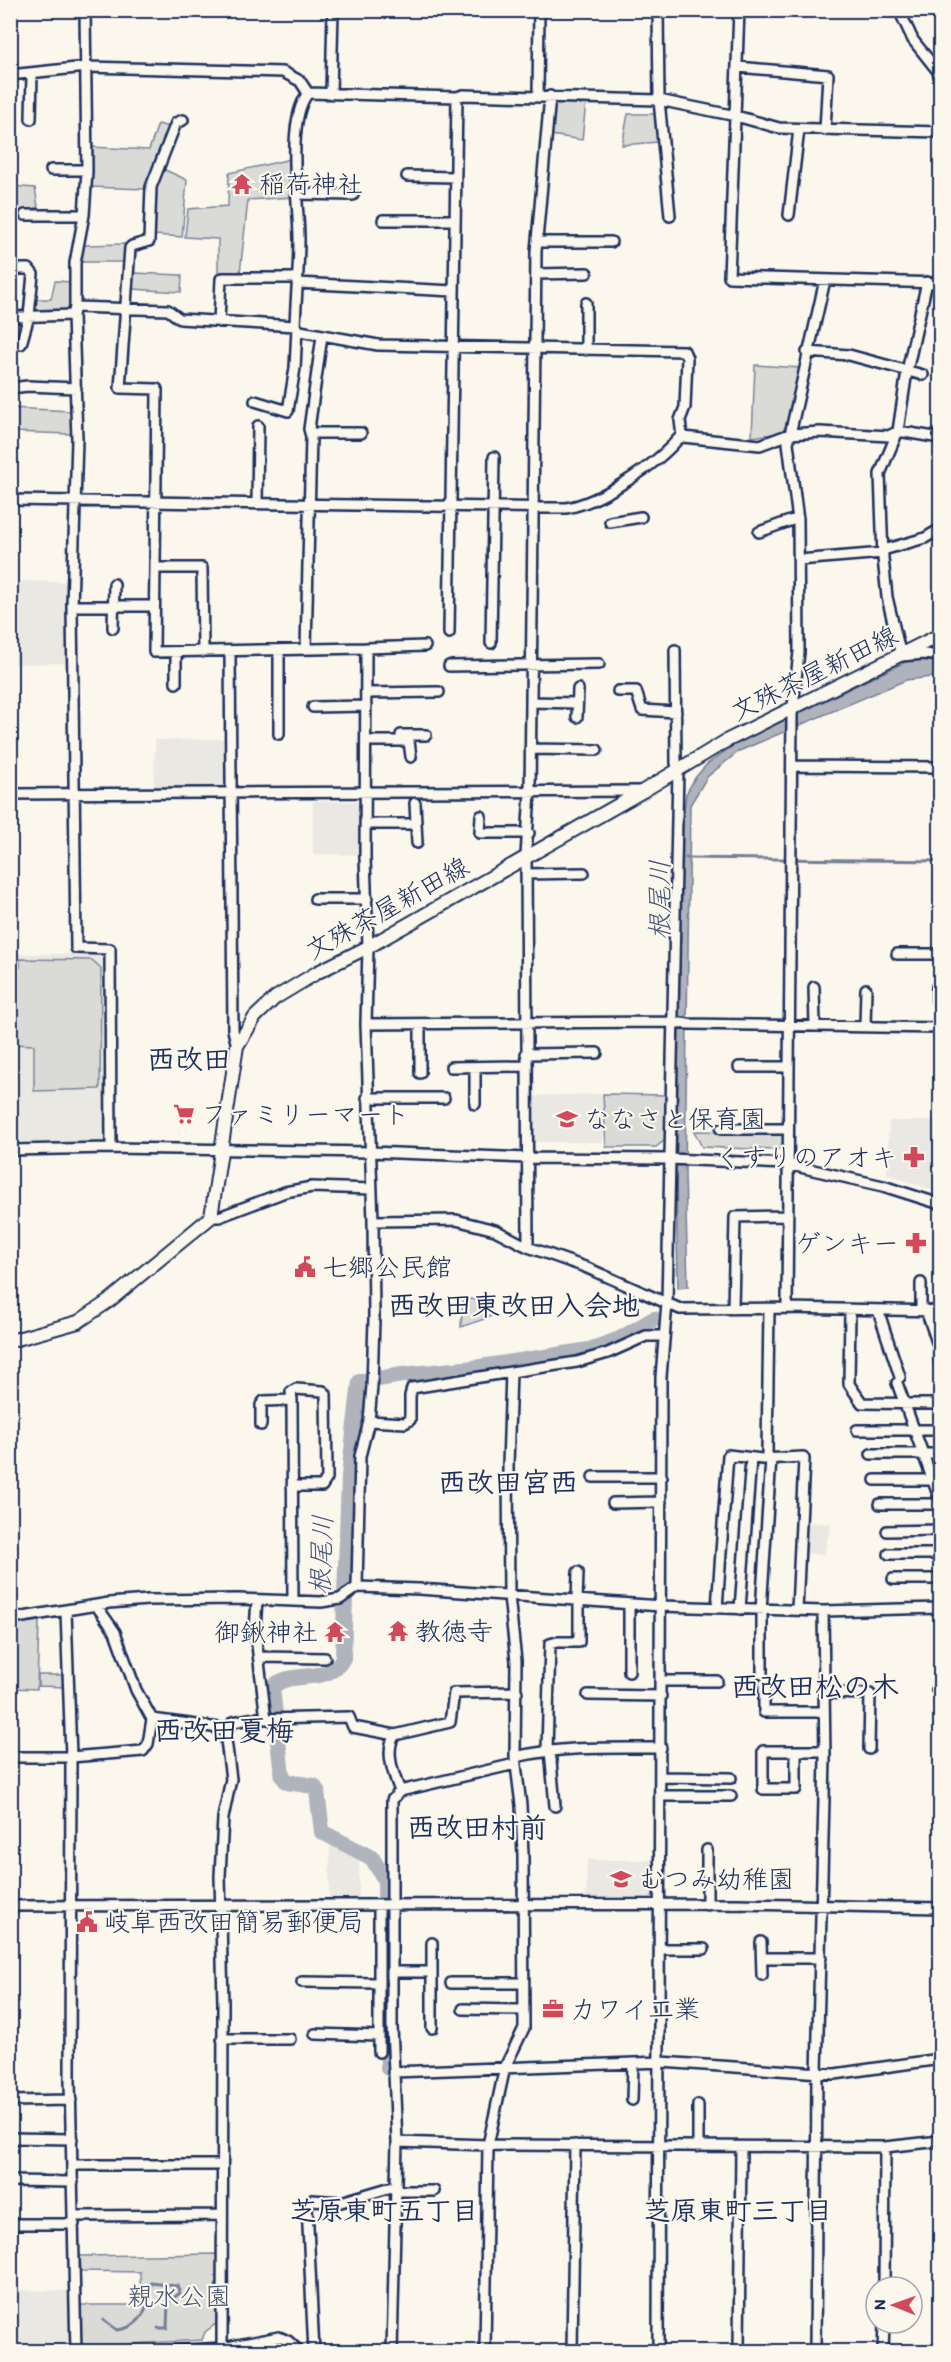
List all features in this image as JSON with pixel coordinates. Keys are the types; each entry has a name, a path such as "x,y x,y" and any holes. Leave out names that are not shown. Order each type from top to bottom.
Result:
{"main road":[{"name":"文殊茶屋新田線","path":"211,1217 237,1046 255,1017 275,998 644,791 726,741 792,711 940,636"},
{"path":"10,1341 78,1322 110,1301 211,1217"}],"street":[{"path":"85,10 87,170 84,215 75,263 74,311 76,388 72,606 74,872 76,948 110,949 111,1148"},
{"path":"331,94 333,10"},
{"path":"538,96 540,10"},
{"path":"658,10 659,100 670,216"},
{"path":"739,10 729,277 940,283"},
{"path":"899,10 913,40 940,74"},
{"path":"10,75 86,67 283,72 300,81 308,93"},
{"path":"738,68 828,75 825,130"},
{"path":"31,119 32,73"},
{"path":"308,93 457,97 463,95 550,96 659,100 736,116 769,126 825,130 940,132"},
{"path":"255,401 288,411 295,368 299,239 295,136 302,101 308,93"},
{"path":"528,1247 526,856 530,792 536,274 550,96"},
{"path":"449,633 454,177 457,97"},
{"path":"183,120 176,123 151,187 148,241 130,248 120,388 157,389 154,652 425,646"},
{"path":"789,215 799,129"},
{"path":"51,170 87,170"},
{"path":"407,176 454,177"},
{"path":"297,194 353,195"},
{"path":"25,214 84,215"},
{"path":"383,220 454,220"},
{"path":"537,242 611,242"},
{"path":"10,269 32,270 29,316 21,344"},
{"path":"536,274 587,273"},
{"path":"219,322 221,279 223,278 297,280 453,291"},
{"path":"787,1308 792,711 799,652 798,518 788,443 825,280"},
{"path":"927,282 907,371 898,431 880,474 887,597 901,657 924,654 940,656"},
{"path":"586,303 586,350"},
{"path":"10,317 74,311 168,310 180,319 296,327 300,331 322,336 378,345 536,350 684,351 687,358 685,407 680,420 682,437"},
{"path":"306,649 309,429 322,336"},
{"path":"807,352 849,355 923,375"},
{"path":"10,388 28,386 76,388"},
{"path":"257,504 258,426"},
{"path":"10,500 572,507 610,491 657,461 682,437 760,445 790,434 820,432 889,436 898,431 940,438"},
{"path":"310,433 361,434"},
{"path":"491,643 494,458"},
{"path":"609,522 641,517"},
{"path":"759,532 798,518"},
{"path":"798,560 883,551 925,538 940,529"},
{"path":"155,568 202,568 203,652"},
{"path":"113,628 114,584"},
{"path":"72,606 154,606"},
{"path":"357,1587 360,1456 369,1421 373,1372 373,1221 366,1024 368,947 366,648"},
{"path":"658,2352 661,2146 663,1336 667,1303 676,1023 678,770 676,763 675,650"},
{"path":"230,651 232,1030 237,1046"},
{"path":"279,651 279,734"},
{"path":"176,652 176,683"},
{"path":"449,666 599,664"},
{"path":"577,717 578,689"},
{"path":"618,691 636,691 642,710 676,712"},
{"path":"366,693 439,692"},
{"path":"531,702 577,703"},
{"path":"313,707 366,706"},
{"path":"366,738 426,735"},
{"path":"366,738 410,741 411,757"},
{"path":"530,749 597,750"},
{"path":"792,766 940,767"},
{"path":"10,794 644,791"},
{"path":"415,803 417,843"},
{"path":"481,816 480,833 529,833"},
{"path":"366,824 416,824"},
{"path":"526,874 584,873"},
{"path":"315,899 367,899"},
{"path":"897,954 940,954"},
{"path":"814,987 815,1025"},
{"path":"937,1000 937,987 940,987"},
{"path":"865,1026 866,989"},
{"path":"366,1024 676,1023 940,1028"},
{"path":"420,1024 420,1072"},
{"path":"526,1054 597,1053"},
{"path":"451,1067 526,1066"},
{"path":"475,1067 475,1104"},
{"path":"739,1067 788,1067"},
{"path":"368,1098 444,1098"},
{"path":"721,1129 788,1129"},
{"path":"10,1150 111,1148 370,1152 787,1164 883,1186 940,1204"},
{"path":"211,1217 219,1217 285,1192 312,1186 372,1189"},
{"path":"733,1309 735,1217 786,1216"},
{"path":"373,1221 456,1220 495,1230 528,1247 585,1267 680,1309 787,1308 940,1311"},
{"path":"921,1283 924,1310 939,1348 940,1366"},
{"path":"769,1309 767,1454 770,1458 761,1610 764,1712 824,1712"},
{"path":"850,1310 849,1384 861,1403 940,1404"},
{"path":"878,1310 904,1404 923,1454 937,1480 940,1502 880,1504"},
{"path":"369,1421 405,1423 410,1420 412,1388 577,1362 608,1353 646,1336 663,1336"},
{"path":"485,2352 488,2145 505,2067 524,2028 521,1805 515,1761 516,1661 509,1596 508,1465 511,1372"},
{"path":"292,1486 322,1486 327,1478 326,1394 323,1391 296,1389 291,1392 293,1601"},
{"path":"261,1425 261,1405 264,1401 292,1400"},
{"path":"857,1430 940,1430"},
{"path":"871,1454 940,1454"},
{"path":"717,1608 728,1455 751,1458 803,1457 804,1459 797,1610"},
{"path":"740,1609 751,1458"},
{"path":"592,1477 662,1477"},
{"path":"875,1479 937,1480"},
{"path":"613,1503 662,1502"},
{"path":"887,1531 940,1530"},
{"path":"889,1554 940,1554"},
{"path":"555,1806 548,1750 550,1644 579,1642 578,1572"},
{"path":"893,1579 940,1579"},
{"path":"10,1616 23,1617 96,1605 148,1600 321,1602 340,1599 357,1587 761,1610 940,1608"},
{"path":"257,1600 255,1629 266,1719"},
{"path":"629,1604 629,1672"},
{"path":"10,1757 71,1757 143,1751 148,1744 152,1719 136,1690 115,1632 96,1605"},
{"path":"66,1611 71,1757 71,2100 76,2352"},
{"path":"815,2352 817,2073 823,1905 825,1751 823,1611"},
{"path":"259,1658 326,1658"},
{"path":"661,1681 717,1681"},
{"path":"222,2348 222,1907 220,1876 223,1818 231,1779 225,1732 233,1722 255,1718 349,1716 352,1727 395,1735 450,1722 454,1693 517,1692"},
{"path":"824,1693 870,1694 869,1749"},
{"path":"588,1695 661,1696"},
{"path":"152,1719 227,1729"},
{"path":"395,1735 391,1740 392,1770 400,1791"},
{"path":"392,2352 397,2142 393,2072 392,1800 400,1791 548,1750 661,1748"},
{"path":"796,1751 796,1789 763,1789 763,1751 796,1751 825,1751"},
{"path":"661,1777 731,1778"},
{"path":"661,1796 731,1796"},
{"path":"707,1850 707,1905"},
{"path":"379,1905 379,2052"},
{"path":"10,1906 823,1905 940,1908"},
{"path":"761,1941 762,1975"},
{"path":"432,1943 432,2028"},
{"path":"660,1949 704,1950"},
{"path":"763,1958 821,1958"},
{"path":"393,1972 432,1972"},
{"path":"302,1982 379,1983"},
{"path":"451,1983 524,1983"},
{"path":"463,2010 524,2010"},
{"path":"315,2034 379,2036"},
{"path":"222,2039 290,2039"},
{"path":"393,2072 661,2062 835,2074 940,2060"},
{"path":"632,2100 633,2063"},
{"path":"10,2101 71,2100"},
{"path":"698,2105 698,2146"},
{"path":"10,2138 72,2139"},
{"path":"397,2142 488,2145 885,2147 940,2140"},
{"path":"572,2352 575,2145"},
{"path":"739,2352 741,2147"},
{"path":"884,2275 885,2147"},
{"path":"73,2165 222,2165"},
{"path":"10,2181 73,2182"},
{"path":"314,2352 307,2205 312,2200 341,2202 395,2188 434,2191"},
{"path":"10,2223 222,2215"},
{"path":"884,2335 884,2352"},
{"path":"156,2352 237,2348 279,2337 288,2341 300,2352"}],"shaded area":[{"path":"11,581 70,582 69,663 11,664"},
{"path":"916,659 940,659 940,676 906,680 739,751 707,777 690,805 685,1173 688,1287 678,1288 676,1176 682,828 686,794 695,778 707,764 737,743 905,662"},
{"path":"228,739 228,791 154,791 155,740"},
{"path":"313,801 363,802 364,855 313,854"},
{"path":"10,954 106,954 107,1140 105,1142 11,1142"},
{"name":"ななさと保育園","path":"603,1094 603,1142 531,1142 531,1096"},
{"name":"くすりのアオキ","path":"889,1121 940,1121 940,1193 887,1174"},
{"path":"805,1522 831,1524 824,1555 804,1553"},
{"path":"330,1841 359,1853 359,1902 329,1902"},
{"name":"むつみ幼稚園","path":"587,1860 656,1860 657,1898 654,1901 586,1901"},
{"path":"11,2290 72,2291 72,2351 11,2351"}],"green space":[{"path":"555,101 586,102 582,140 551,135"},
{"path":"628,114 657,114 658,142 622,145"},
{"path":"158,124 169,127 147,189 88,187 91,147 149,150"},
{"name":"稲荷神社","path":"291,159 294,197 248,200 240,273 218,272 218,239 185,237 188,209 228,206 229,173"},
{"path":"163,169 187,180 182,237 154,235 154,186"},
{"path":"11,186 35,188 38,207 21,212 11,210"},
{"path":"126,244 125,262 79,262 83,245"},
{"path":"133,273 182,275 181,292 132,289"},
{"path":"55,281 72,282 72,304 65,311 33,311 34,299 51,299"},
{"path":"755,365 801,368 789,423 780,433 752,437"},
{"path":"10,408 72,411 72,434 11,432"},
{"path":"20,959 92,960 101,968 100,1089 34,1091 34,1045 11,1044 11,967 20,967"},
{"path":"603,1094 667,1095 665,1140 656,1147 606,1147"},
{"path":"694,1131 784,1133 784,1147 776,1150 702,1147"},
{"path":"463,1298 489,1302 490,1317 461,1327"},
{"path":"11,1619 39,1621 37,1689 11,1688"},
{"path":"38,1675 65,1675 65,1687 38,1686"},
{"name":"親水公園","path":"217,2254 217,2323 205,2332 202,2340 81,2347 81,2305 141,2305 140,2272 81,2271 80,2256"}],"waterway":[{"path":"686,858 940,861"},
{"name":"根尾川","path":"388,2068 385,1880 372,1858 322,1832 317,1791 314,1786 287,1782 282,1775 272,1688 289,1679 328,1672 336,1667 343,1658 349,1476 360,1382 402,1375 474,1368 589,1350 620,1339 654,1319"},
{"path":"104,2320 117,2330 133,2325 143,2314 151,2283 177,2286 180,2293 168,2302 167,2328 158,2328"}],"place":[{"name":"稲荷神社","path":"242,184"},
{"name":"ファミリーマート","path":"184,1114"},
{"name":"ななさと保育園","path":"567,1119"},
{"name":"くすりのアオキ","path":"914,1157"},
{"name":"ゲンキー","path":"916,1243"},
{"name":"七郷公民館","path":"305,1267"},
{"name":"教徳寺","path":"398,1631"},
{"name":"御鍬神社","path":"335,1632"},
{"name":"むつみ幼稚園","path":"621,1879"},
{"name":"岐阜西改田簡易郵便局","path":"87,1922"},
{"name":"カワイ工業","path":"553,2009"}],"district":[{"name":"西改田","path":"189,1059"},
{"name":"西改田東改田入会地","path":"514,1305"},
{"name":"西改田宮西","path":"508,1482"},
{"name":"西改田松の木","path":"815,1686"},
{"name":"西改田夏梅","path":"224,1730"},
{"name":"西改田村前","path":"477,1827"},
{"name":"芝原東町五丁目","path":"384,2210"},
{"name":"芝原東町三丁目","path":"738,2210"}]}
